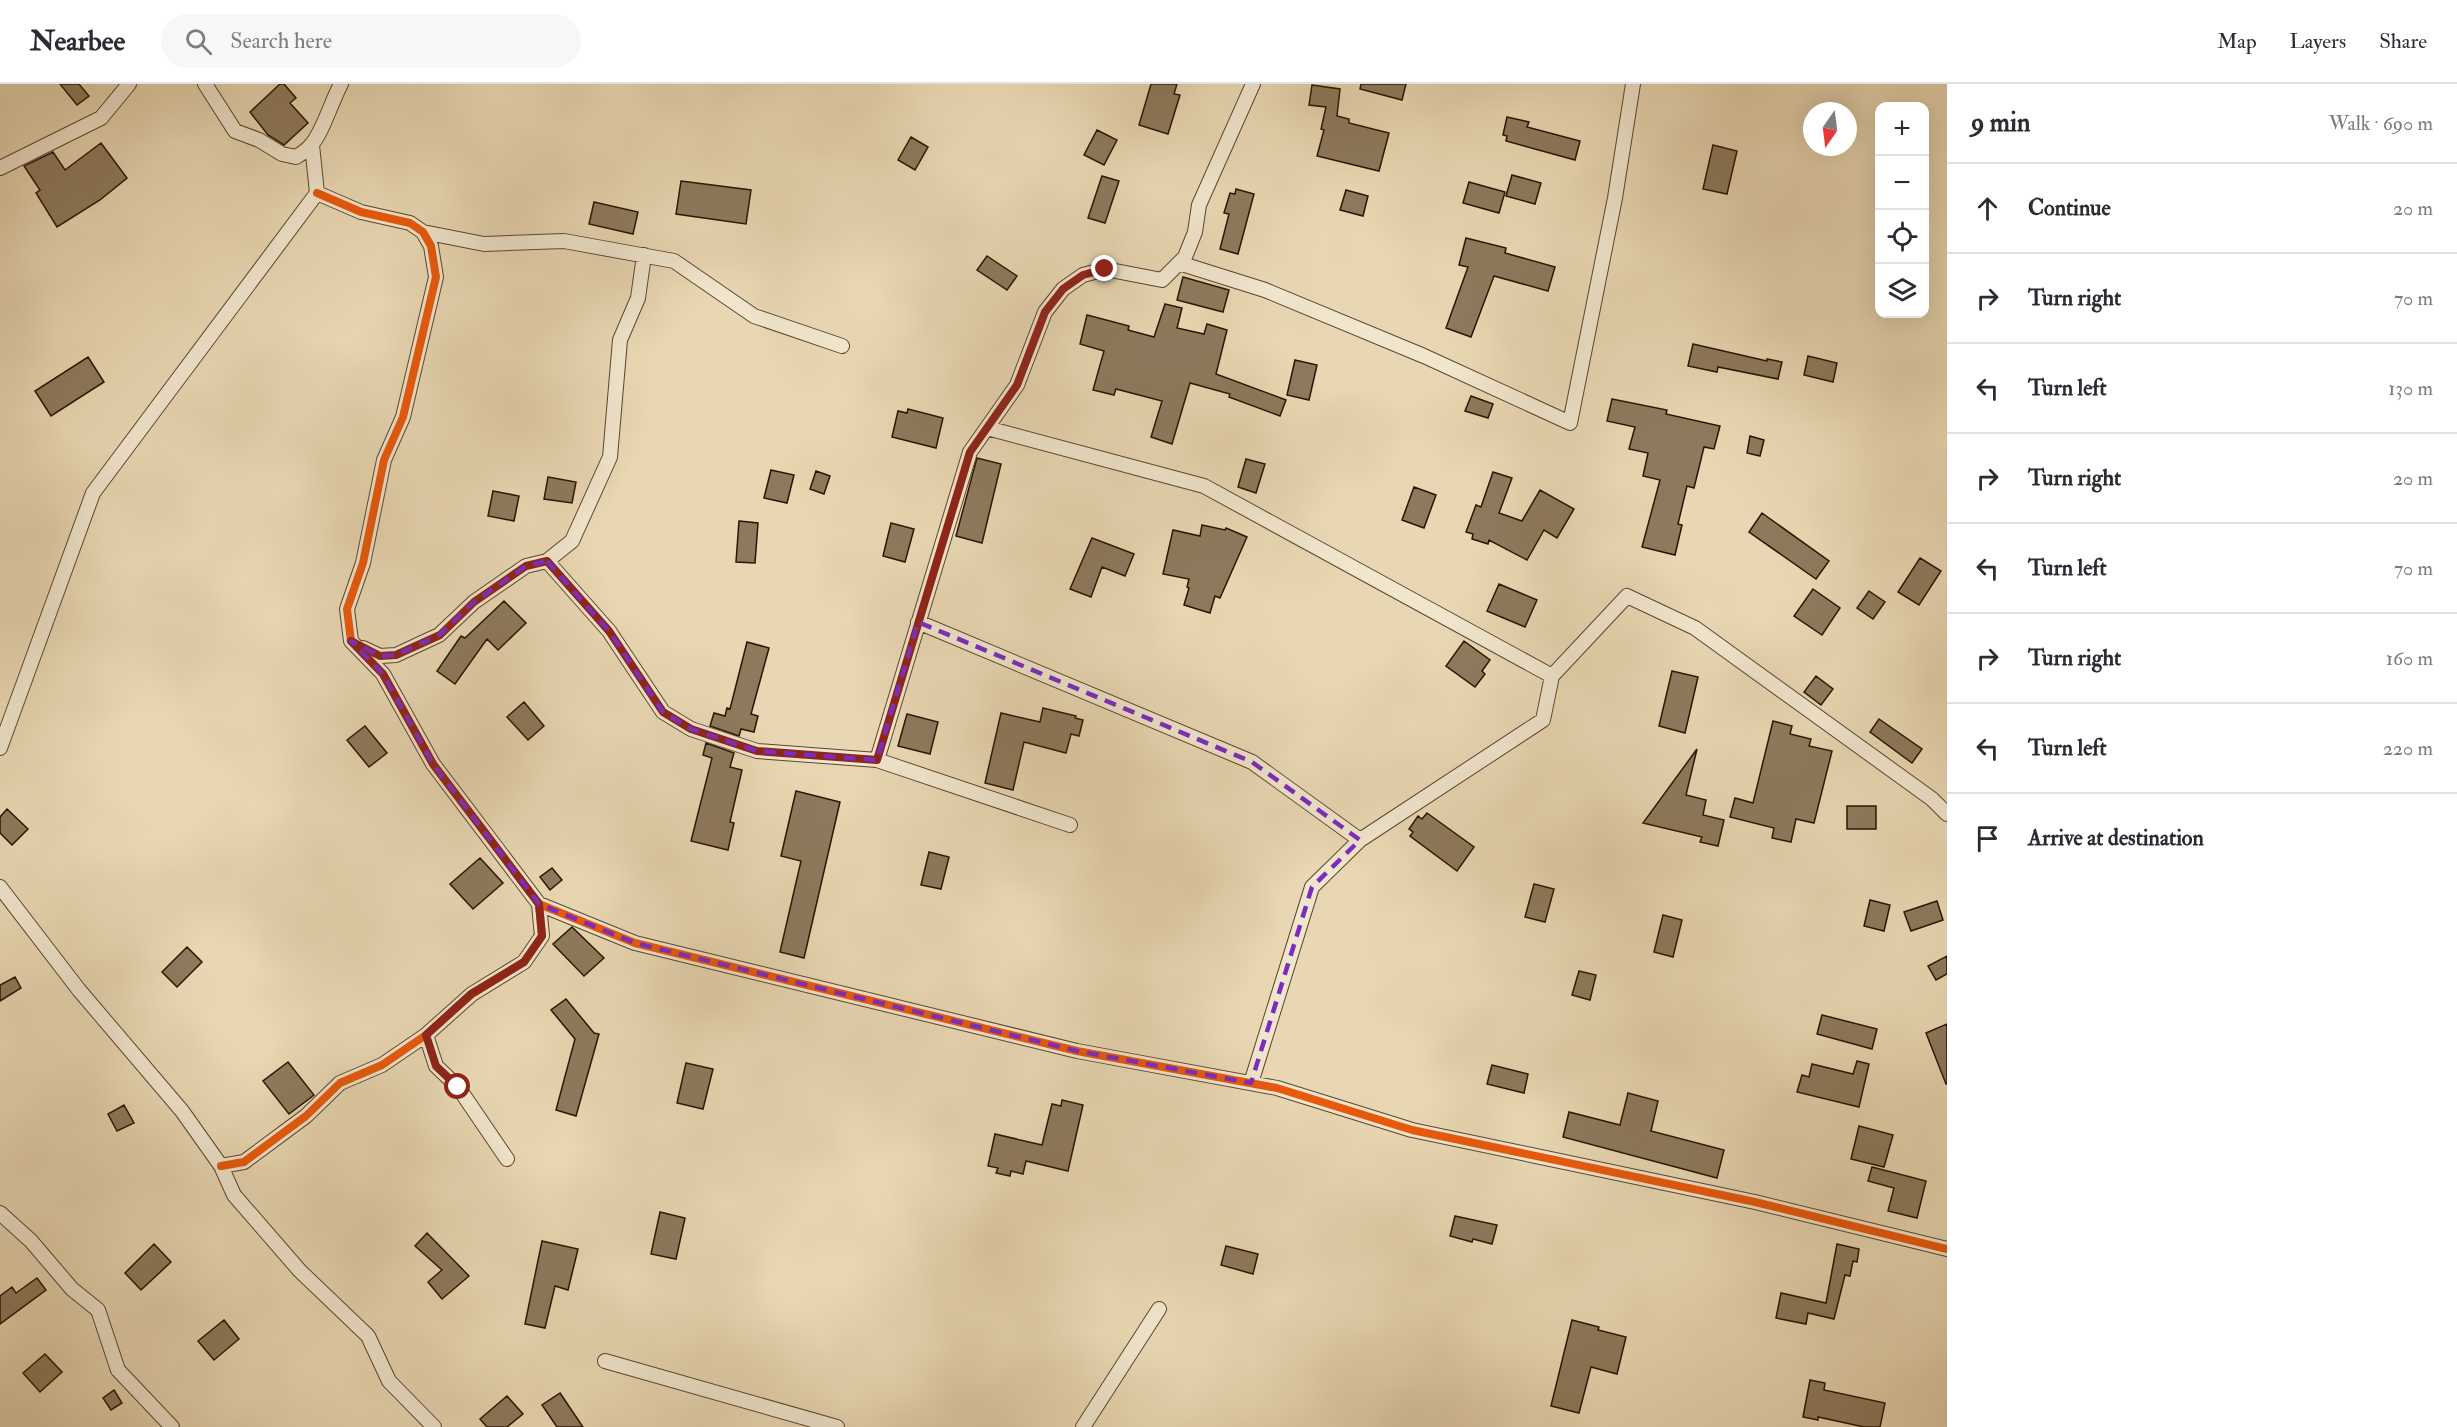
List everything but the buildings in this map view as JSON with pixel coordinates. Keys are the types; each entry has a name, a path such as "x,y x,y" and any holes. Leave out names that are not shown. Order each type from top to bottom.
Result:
{"street":[{"path":"0,168 101,118 129,84"},
{"path":"205,84 235,131 258,140 282,154 296,158 312,145 319,134 341,84"},
{"path":"877,760 970,452 1017,385 1045,312 1063,289 1083,275 1105,269 1162,280 1185,257 1195,232 1199,205 1253,84"},
{"path":"1179,263 1265,290 1424,356 1570,423 1615,198 1633,84"},
{"path":"0,748 93,494 317,193 312,145"},
{"path":"317,193 361,212 410,223 423,232 484,244 564,240 674,261 754,316 843,346"},
{"path":"423,232 431,246 436,277 403,417 384,460 363,563 347,609 351,641 383,674 433,764 539,904 635,942 1077,1051 1277,1088 1412,1130 1755,1202 1947,1249"},
{"path":"351,641 380,656 396,655 440,635 474,602 526,566 547,561 572,541 610,457 620,340 638,298 644,255"},
{"path":"987,428 1204,486 1552,676"},
{"path":"547,561 609,631 663,712 691,729 757,751 877,760 1070,825"},
{"path":"1251,1083 1312,887 1360,840 1543,720 1552,676 1627,596 1695,628 1932,799 1947,814"},
{"path":"918,622 1252,762 1360,840"},
{"path":"0,887 79,990 182,1111 221,1166 234,1195 300,1271 368,1336 388,1381 434,1427"},
{"path":"221,1166 244,1162 306,1116 340,1083 382,1065 426,1035 471,994 524,962 542,936 539,904"},
{"path":"426,1035 436,1066 458,1087 507,1159"},
{"path":"0,1213 31,1241 72,1289 98,1310 118,1370 172,1427"},
{"path":"1083,1427 1160,1309"},
{"path":"605,1361 837,1427"}],"highlighted area":[{"path":"547,561 609,631 663,712 691,729 757,751 877,760 918,622 1252,762 1360,840 1312,887 1251,1083 1077,1051 635,943 539,904 433,764 383,674 351,641 380,656 396,655 439,635 474,602 526,566"}],"cycle path":[{"path":"221,1166 244,1162 306,1116 340,1083 382,1065 426,1035 472,994 524,962 542,936 539,904 433,764 383,674 351,641 347,609 363,563 384,460 403,417 436,277 431,246 423,232 410,223 361,212 317,193"},
{"path":"539,904 635,943 1077,1051 1277,1088 1412,1130 1755,1202 1947,1249"}],"route":[{"path":"458,1087 436,1066 426,1035 471,994 524,962 542,936 539,904 433,764 383,674 351,641 380,656 396,655 440,635 474,602 526,566 547,561 609,631 663,712 691,729 757,751 877,760 970,452 1017,385 1045,312 1063,289 1083,275 1105,269"}]}
